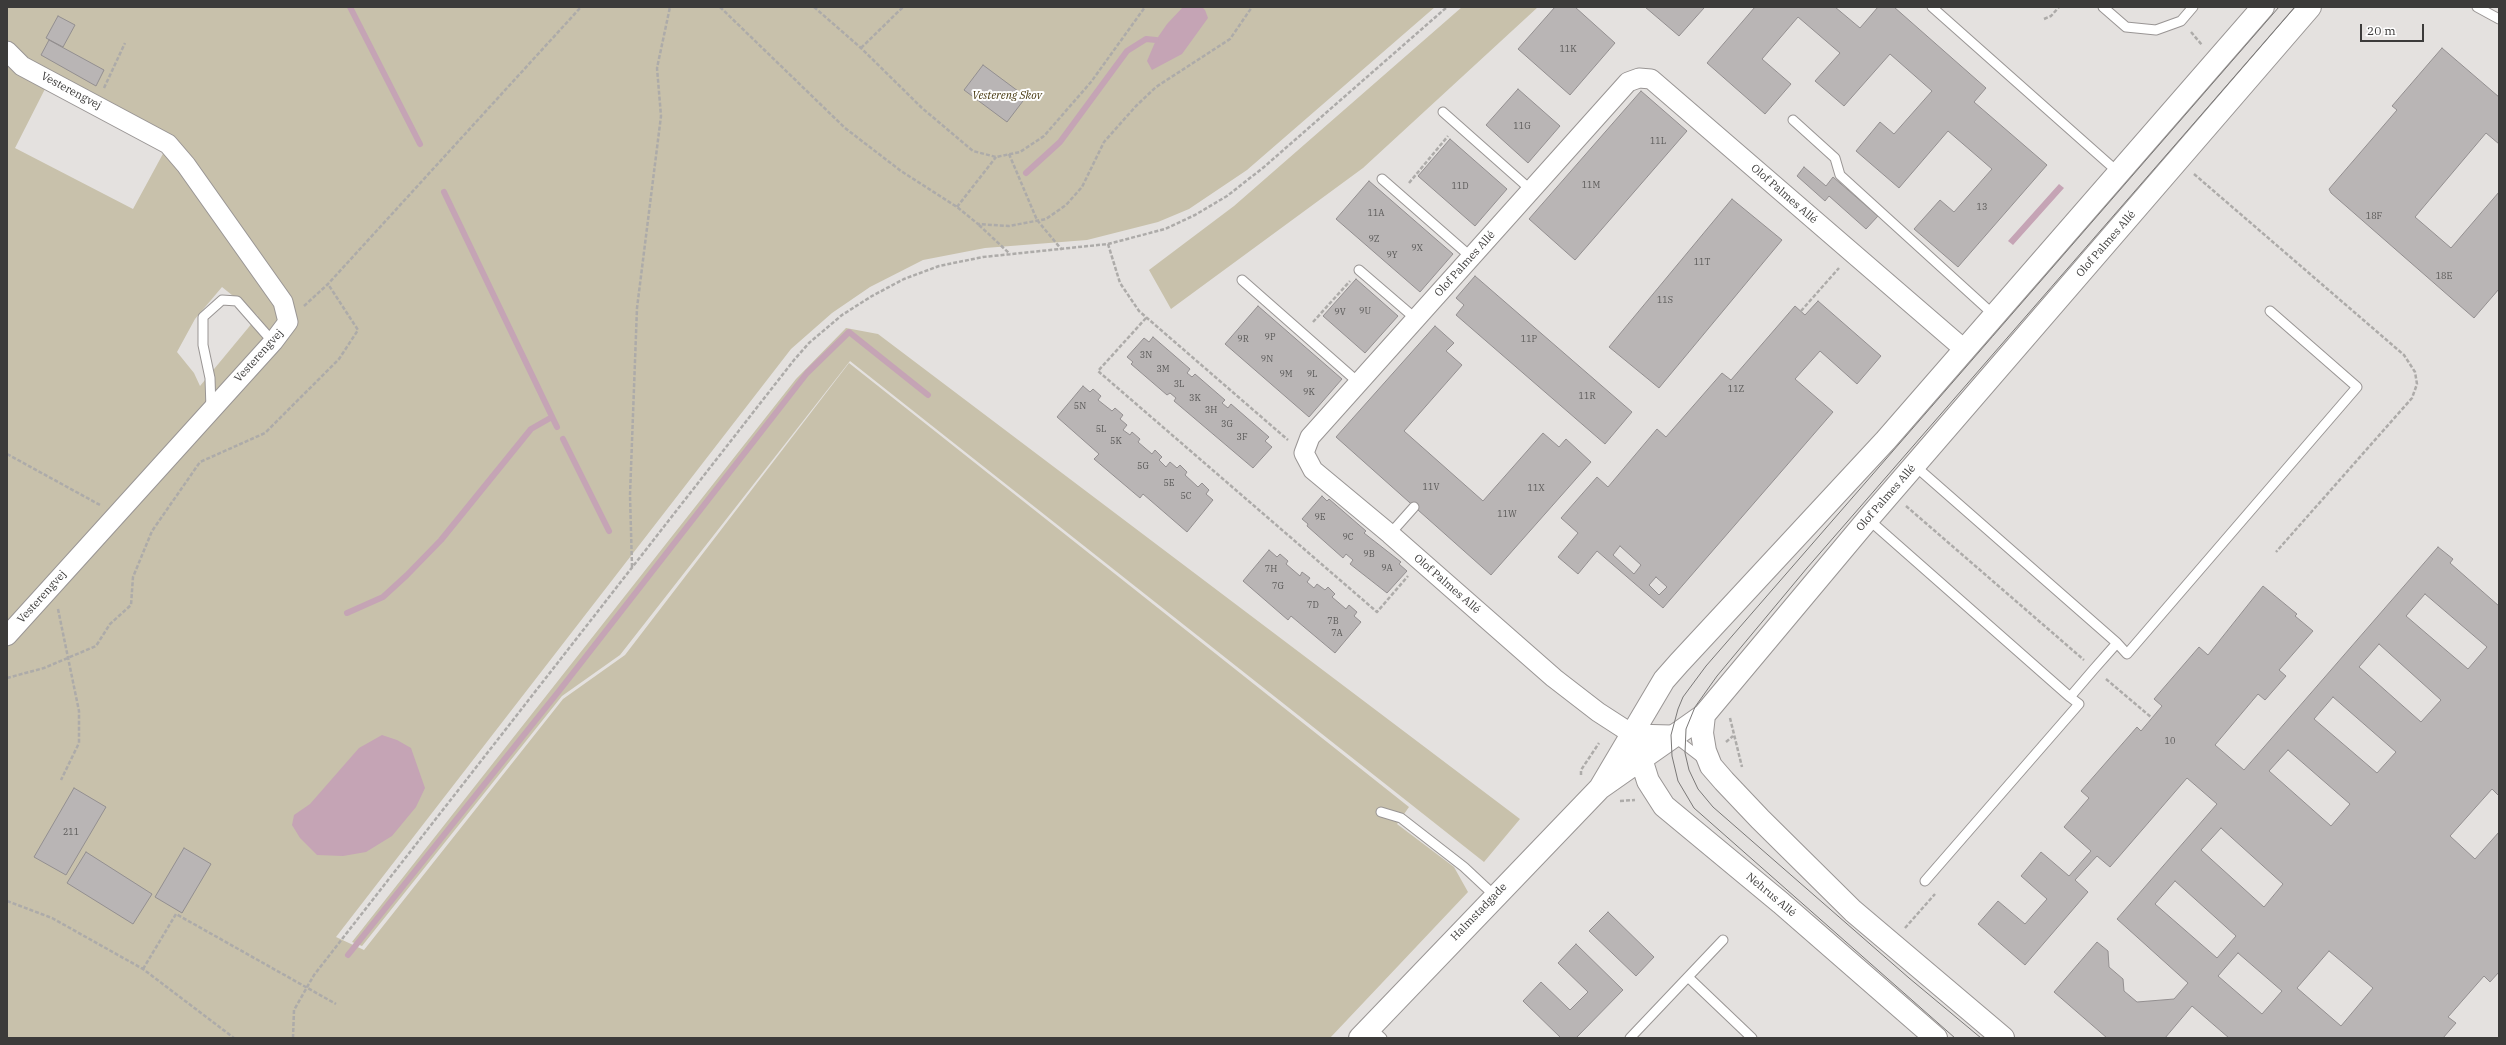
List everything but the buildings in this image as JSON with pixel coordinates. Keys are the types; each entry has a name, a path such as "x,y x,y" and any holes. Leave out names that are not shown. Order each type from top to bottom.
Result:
{"street":[{"path":"1674,737 1671,735 1632,734 1664,680 1886,440 2263,7"},
{"name":"Olof Palmes Allé","path":"1704,715 1914,465 2310,7"},
{"name":"Vesterengvej","path":"7,51 22,66 168,144 178,154 283,302 288,322 273,342 7,636"},
{"name":"Olof Palmes Allé","path":"1632,734 1598,712 1554,678 1390,534 1313,470 1304,453 1310,437 1628,82 1639,78 1651,79 1964,350"},
{"path":"1704,715 1703,742 1711,766 1760,820 1854,911 2003,1038"},
{"name":"Halmstadgade","path":"1371,1034 1495,896 1600,788 1704,715"},
{"name":"Nehrus Allé","path":"1632,734 1642,759 1648,780 1664,806 1781,903 1936,1038"},
{"name":"Halmstadgade","path":"1600,788 1632,734"}],"lane":[{"path":"1932,7 2119,173"},
{"path":"2103,7 2126,27 2156,30 2181,21 2193,7"},
{"path":"2477,7 2499,19"},
{"path":"1443,112 1531,190"},
{"path":"1793,120 1835,158 1840,175 1995,316"},
{"path":"1382,179 1471,257"},
{"path":"1359,270 1416,319"},
{"path":"1242,280 1359,383"},
{"path":"211,409 210,378 202,345 203,317 222,300 236,301 273,342"},
{"path":"1914,465 2117,643 2127,654 2357,387 2270,312"},
{"path":"1390,534 1414,507"},
{"path":"1868,519 2079,704 1925,880"},
{"path":"2070,697 2117,643"},
{"path":"1674,737 1711,766"},
{"path":"1382,812 1401,818 1464,867 1495,896"},
{"path":"1630,1038 1723,940"},
{"path":"1688,977 1752,1038"}],"path":[{"path":"288,322 328,284 581,7"},
{"path":"632,567 630,495 637,308 662,116 657,68 670,7"},
{"path":"720,7 846,128 901,171 957,207 978,224 1010,254"},
{"path":"814,7 861,48 922,108 973,151 996,157 1020,152 1044,136 1090,82 1145,7"},
{"path":"861,48 903,7"},
{"path":"978,224 1009,226 1046,219 1066,205 1082,187 1104,142 1136,106 1156,87 1230,38 1252,7"},
{"path":"293,1038 294,1010 306,988 794,360 842,315 904,279 939,266 983,257 1062,250 1108,244 1165,229 1195,215 1227,196 1264,167 1447,7"},
{"path":"2044,19 2051,16 2059,7"},
{"path":"2181,21 2206,50"},
{"path":"96,105 125,43"},
{"path":"1399,194 1458,125"},
{"path":"1009,154 1037,220 1062,250"},
{"path":"957,207 996,157"},
{"path":"1108,244 1120,283 1128,297 1146,318 1304,453"},
{"path":"1801,311 1852,253"},
{"path":"1303,334 1359,270"},
{"path":"7,678 67,660 96,646 110,624 131,605 133,577 152,531 200,462 265,433 339,359 358,330 328,284"},
{"path":"1146,318 1098,371 1377,612 1421,561"},
{"path":"7,454 97,502 114,516"},
{"path":"1901,502 2152,718"},
{"path":"54,584 67,660 78,711 79,727 78,743 61,780"},
{"path":"1730,712 1733,736 1745,774"},
{"path":"1892,944 1938,891 1925,880"},
{"path":"7,901 52,918 143,970 234,1038"},
{"path":"143,970 176,914 336,1004"}],"green space":[{"name":"Vestereng Skov","path":"7,7 1435,7 1247,170 1189,209 1158,222 1087,240 985,248 923,260 870,287 832,313 791,349 336,937 364,950 563,699 625,655 849,363 1409,807 1397,824 1454,867 1468,892 1330,1038 7,1038","holes":["46,87 165,150 133,209 15,148","222,287 258,316 200,386 194,373 177,352 195,319"]},
{"path":"1462,7 1538,7 1363,168 1171,309 1149,270 1234,206"},
{"path":"846,328 878,334 1520,819 1484,862 850,361 620,655 562,696 362,946 352,942 796,379"}],"shaded area":[{"path":"1183,7 1202,7 1208,18 1182,54 1152,70 1147,61 1156,40 1167,24"},
{"path":"2059,184 2064,188 2013,245 2008,241"},
{"path":"382,735 397,740 411,748 425,788 416,807 392,836 366,852 343,856 317,855 300,838 292,825 294,815 310,804 359,748"}],"waterway":[{"path":"350,7 420,144"},
{"path":"1026,173 1060,142 1127,51 1146,39 1156,40"},
{"path":"444,192 557,427"},
{"path":"348,955 559,691 807,373 849,332 928,395"},
{"path":"347,613 383,597 407,575 441,540 531,429 552,417"},
{"path":"563,439 609,531"}],"tram line":[{"path":"1955,1038 1694,808 1678,781 1672,756 1671,735 1678,709 1683,697 1706,666 2279,7"},
{"path":"1981,1038 1909,978 1713,807 1698,789 1689,770 1685,753 1686,729 1695,707 1717,676 1807,568 2295,7"}]}
